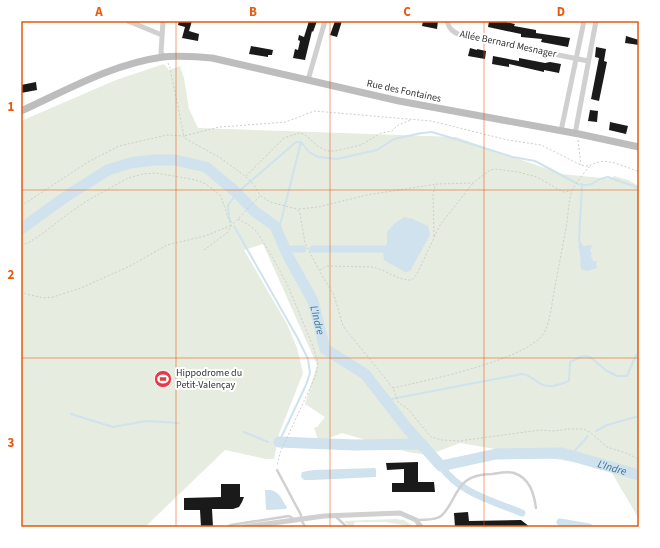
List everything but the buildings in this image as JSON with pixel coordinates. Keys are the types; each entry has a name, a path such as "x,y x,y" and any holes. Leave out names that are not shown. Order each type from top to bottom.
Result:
{"street":[{"path":"128,21 162,35"},
{"path":"163,21 160,52 165,57"},
{"path":"308,80 326,21"},
{"name":"Allée Bernard Mesnager","path":"447,21 453,33 577,59"},
{"path":"561,131 584,21"},
{"path":"575,134 596,21"},
{"name":"Rue des Fontaines","path":"21,111 104,72 165,57 212,58 399,101 639,147"},
{"path":"577,59 588,61"},
{"path":"244,527 334,515 400,513 416,520 421,527"}],"lane":[{"path":"277,470 302,514 298,519"},
{"path":"416,520 435,519 440,517 465,482 479,475 514,473 525,480 530,486 534,493 536,508"},
{"path":"334,515 347,527"},
{"path":"227,527 231,524 289,516 298,519 304,527"}],"path":[{"path":"165,57 170,68 184,136 186,139 219,158 248,178 260,195 270,202 290,207 300,212 305,243 334,295 340,321 393,388 398,402 408,409 431,437 442,440 463,440 540,430 553,431 584,429 607,447 639,459"},
{"path":"21,206 88,162 119,146 167,135 184,136 219,127 286,122 314,111 437,122 508,140 541,145 581,165 590,166"},
{"path":"245,176 284,138 292,135 299,133 304,134 319,146 327,150 335,151 361,145 381,133 392,131 398,125 413,119"},
{"path":"575,134 579,141 581,165"},
{"path":"393,388 484,364 513,354 534,344 545,332 551,310 572,191 590,166 599,162 607,161 639,172"},
{"path":"319,270 327,266 372,267 378,268 403,279 412,280 417,274 440,225 453,206 473,183 490,170 500,169 537,177 563,192 572,191"},
{"path":"21,245 28,243 42,234 85,202 128,178 144,174 156,174 190,179 206,184 221,196 231,226"},
{"path":"297,210 367,195 438,184 473,183"},
{"path":"434,237 433,194 434,186 438,184"},
{"path":"204,250 228,232 231,226 260,195"},
{"path":"238,219 249,225 257,232 274,260 295,301 318,363 316,375 282,447 277,470"},
{"path":"21,291 44,298 53,297 81,288 132,265 167,245 205,236 231,226"}],"shaded area":[{"path":"164,64 169,70 180,66 184,78 189,109 198,128 456,137 562,174 611,179 614,176 628,180 639,186 639,519 609,468 460,443 428,455 408,452 342,433 319,442 314,428 317,427 325,417 305,404 317,365 263,244 244,250 287,324 297,348 303,373 279,434 274,459 266,459 225,450 145,527 21,527 21,121 116,80"},
{"path":"404,520 414,527 386,522 355,522 353,527 350,527 344,521"}],"water":[{"path":"404,217 413,219 428,226 430,235 410,271 405,272 384,260 383,251 387,243 387,232 394,224"},
{"path":"579,244 584,246 592,245 590,251 592,253 591,256 593,261 597,261 597,268 587,271 581,269 578,247"},
{"path":"376,469 376,477 304,480 301,477 302,472 313,470"},
{"path":"265,490 270,490 279,494 287,507 286,509 267,510"}],"waterway":[{"path":"231,222 229,218 228,205 237,193 296,142 301,142 309,152 318,157 337,159 377,150 394,139 432,132 513,157 535,161 578,184 592,184 600,179 608,177 639,188"},
{"path":"278,233 301,142"},
{"name":"L'Indre","path":"21,229 68,195 108,170 130,163 154,160 175,160 206,167 237,193 254,211 275,226 288,256 313,301 325,349 365,374 407,428 441,466 496,454 562,453 639,475"},
{"path":"581,245 579,240 582,184"},
{"path":"234,226 308,359 310,373 306,385 279,442"},
{"path":"285,249 303,249"},
{"path":"313,249 384,249"},
{"path":"386,400 522,374 541,384 555,386 569,381 570,362 583,356 590,357 607,371 617,376 627,376 636,355 639,355"},
{"path":"71,414 113,427 146,421 179,423"},
{"path":"596,431 607,425 639,416"},
{"path":"244,432 268,442"},
{"path":"571,455 588,436"},
{"path":"279,442 355,445 422,444"},
{"path":"441,466 448,475 467,490 522,513"},
{"path":"560,522 589,527"}],"place":[{"name":"Hippodrome du Petit-Valençay","path":"163,379"}]}
